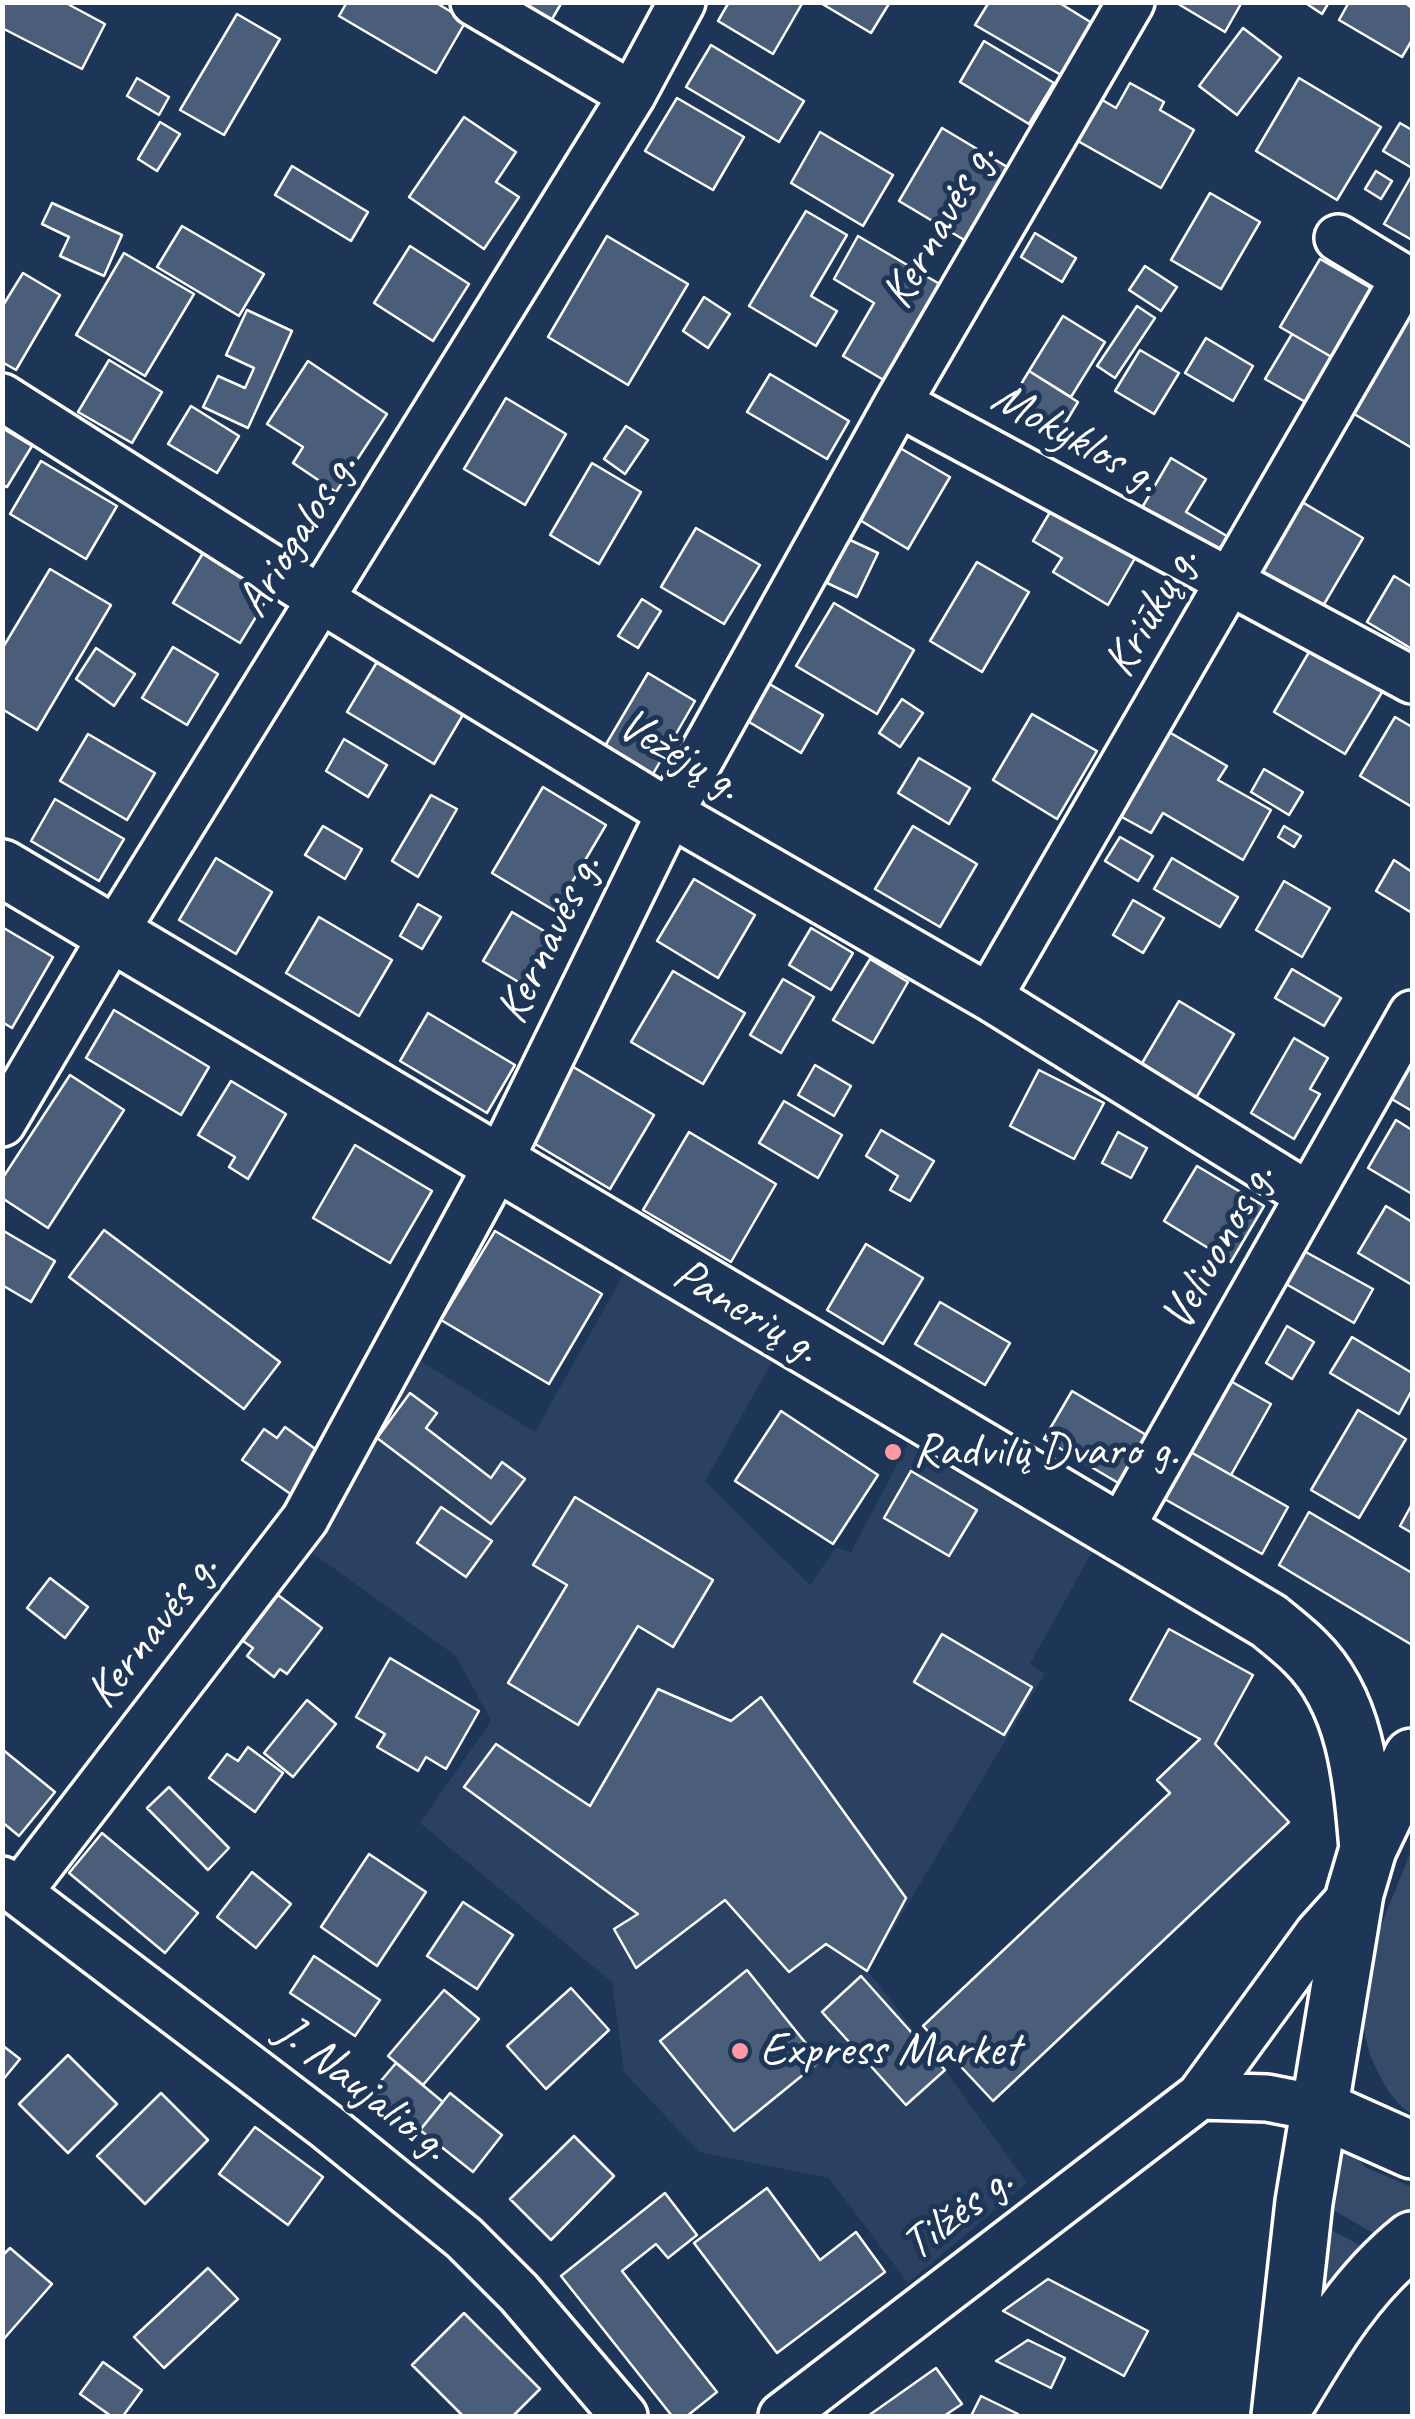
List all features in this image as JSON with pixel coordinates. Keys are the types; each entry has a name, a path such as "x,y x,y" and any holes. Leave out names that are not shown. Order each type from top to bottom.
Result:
{"street":[{"path":"474,2 632,95"},
{"name":"Ariogalos g.","path":"2,1123 114,933 632,95 682,2"},
{"name":"Kernavės g.","path":"11,1886 305,1519 498,1164 670,813 898,403 1131,2"},
{"path":"1338,238 1408,281"},
{"name":"Kriūkų g.","path":"989,996 1408,281"},
{"name":"Vežėjų g.","path":"2,397 320,599 670,813 989,996 1308,1196"},
{"name":"Mokyklos g.","path":"898,403 1412,680"},
{"name":"Panerių g.","path":"2,868 1269,1621 1307,1654 1334,1691 1350,1731 1360,1769 1362,1871"},
{"name":"Veliuonos g.","path":"1118,1533 1412,1014"},
{"path":"1280,2415 1318,2108 1362,1871 1412,1757"},
{"name":"Tilžės g.","path":"782,2416 1200,2096 1362,1871"},
{"name":"J. Naujalio g.","path":"11,1886 326,2126 464,2238 519,2293 624,2416"},
{"path":"1200,2096 1267,2098 1318,2108 1412,2150"},
{"path":"1280,2415 1332,2325 1363,2286 1412,2240"}],"shaded area":[{"path":"626,1270 772,1362 705,1481 810,1585 836,1548 851,1552 908,1444 1092,1552 1030,1664 1045,1674 868,1971 1027,2183 908,2283 829,2178 699,2152 624,2072 612,1982 420,1823 491,1721 456,1656 304,1547 417,1359 535,1432"},
{"path":"1412,1848 1412,2114 1396,2101 1381,2078 1367,2044 1363,2016 1371,1959"},
{"path":"1346,2148 1367,2168 1412,2187 1412,2214 1382,2238 1328,2207 1338,2154"},
{"path":"1324,2226 1367,2249 1318,2307"}],"building":[{"path":"2,2 64,2 105,24 82,69 2,28"},
{"path":"347,2 435,2 466,21 436,73 339,16"},
{"path":"509,2 562,2 548,26"},
{"path":"729,2 803,2 773,54 718,21"},
{"path":"819,2 890,2 871,33"},
{"path":"989,2 1058,2 1092,23 1061,75 975,25"},
{"path":"1175,2 1242,2 1225,32"},
{"path":"1304,2 1329,2 1322,14"},
{"path":"1349,2 1404,2 1412,8 1412,40 1402,57 1339,20"},
{"path":"237,14 280,39 224,135 180,110"},
{"path":"1243,28 1281,57 1237,115 1199,86"},
{"path":"984,41 1054,83 1029,124 960,82"},
{"path":"711,45 804,101 779,142 686,87"},
{"path":"137,78 169,97 159,115 127,96"},
{"path":"1299,78 1381,127 1337,200 1256,151"},
{"path":"1130,83 1164,102 1160,110 1194,130 1161,188 1069,136 1092,94 1116,108"},
{"path":"677,98 744,137 713,190 645,151"},
{"path":"464,117 516,152 496,182 519,197 484,249 409,197"},
{"path":"160,122 180,134 157,171 138,159"},
{"path":"1400,123 1412,130 1412,168 1383,151"},
{"path":"942,128 1009,168 966,241 899,201"},
{"path":"820,132 893,175 863,226 791,183"},
{"path":"292,166 368,212 351,241 275,195"},
{"path":"1376,171 1392,181 1381,199 1365,189"},
{"path":"1412,175 1412,240 1384,224"},
{"path":"1210,193 1260,222 1221,289 1171,260"},
{"path":"52,203 122,235 104,276 60,256 69,237 42,224"},
{"path":"806,211 847,235 811,296 837,311 816,346 749,306"},
{"path":"182,226 264,274 239,316 157,267"},
{"path":"1035,233 1076,258 1062,282 1021,257"},
{"path":"607,236 688,284 628,385 548,337"},
{"path":"858,236 943,286 887,382 843,356 874,303 834,279"},
{"path":"410,246 469,284 433,341 374,303"},
{"path":"124,253 194,294 145,376 76,335"},
{"path":"1320,259 1376,291 1335,359 1280,327"},
{"path":"1145,266 1177,287 1161,311 1129,290"},
{"path":"23,273 60,295 16,370 2,362 2,307"},
{"path":"704,297 730,314 708,348 683,331"},
{"path":"1137,306 1155,318 1115,378 1097,366"},
{"path":"247,310 292,331 248,428 203,407 218,376 245,388 254,368 226,355"},
{"path":"1407,311 1412,314 1412,448 1349,411"},
{"path":"1063,316 1105,342 1071,397 1029,371"},
{"path":"1292,334 1335,359 1309,404 1265,379"},
{"path":"1206,338 1253,366 1233,401 1185,373"},
{"path":"1140,350 1179,373 1154,414 1115,391"},
{"path":"109,360 162,392 132,443 78,412"},
{"path":"308,361 387,414 336,492 293,463 303,447 267,424"},
{"path":"1029,371 1078,402 1056,439 1006,409"},
{"path":"770,374 849,421 827,459 747,412"},
{"path":"506,398 566,434 525,505 464,469"},
{"path":"191,406 239,436 217,473 168,444"},
{"path":"626,426 648,440 625,474 604,459"},
{"path":"2,428 32,446 7,487 2,485"},
{"path":"900,448 950,477 908,549 858,519"},
{"path":"1171,458 1206,479 1186,512 1232,539 1216,565 1136,518"},
{"path":"41,461 117,506 86,559 10,514"},
{"path":"592,463 641,492 599,564 550,535"},
{"path":"1297,499 1363,538 1320,611 1253,572"},
{"path":"1053,507 1138,553 1108,605 1053,572 1062,558 1033,541"},
{"path":"696,528 760,565 724,624 661,587"},
{"path":"848,539 878,553 857,597 827,583"},
{"path":"203,553 270,594 240,643 173,603"},
{"path":"977,562 1029,592 982,672 930,641"},
{"path":"50,569 111,605 37,730 2,709 2,649"},
{"path":"1394,576 1412,587 1412,649 1367,622"},
{"path":"642,599 661,611 638,648 618,636"},
{"path":"834,603 914,650 877,714 796,666"},
{"path":"173,647 218,674 187,725 142,698"},
{"path":"1312,647 1384,689 1345,754 1274,712"},
{"path":"96,648 135,674 114,706 76,679"},
{"path":"377,662 464,713 434,764 347,712"},
{"path":"648,673 695,701 653,774 605,746"},
{"path":"766,682 823,715 801,753 744,719"},
{"path":"902,699 923,713 900,747 879,733"},
{"path":"1032,714 1097,751 1057,819 993,780"},
{"path":"1395,717 1412,727 1412,807 1360,776"},
{"path":"1169,732 1227,766 1218,780 1271,810 1243,860 1163,813 1151,833 1120,816"},
{"path":"88,734 155,773 127,820 60,781"},
{"path":"344,739 387,765 368,797 326,771"},
{"path":"919,758 970,788 949,824 898,793"},
{"path":"1264,769 1303,792 1289,815 1251,792"},
{"path":"543,787 606,825 555,911 492,873"},
{"path":"431,795 457,809 418,877 392,861"},
{"path":"55,799 124,839 99,881 31,841"},
{"path":"323,826 362,849 345,879 305,855"},
{"path":"913,826 977,864 940,927 875,889"},
{"path":"1284,826 1301,836 1294,847 1278,837"},
{"path":"1120,837 1153,856 1138,881 1105,861"},
{"path":"216,858 272,892 236,954 179,920"},
{"path":"1172,858 1238,897 1220,927 1154,889"},
{"path":"1394,860 1412,872 1412,913 1376,891"},
{"path":"694,879 755,915 718,978 657,941"},
{"path":"1284,881 1330,908 1302,957 1256,930"},
{"path":"1133,900 1164,918 1143,953 1113,935"},
{"path":"418,904 441,917 422,949 400,936"},
{"path":"512,912 556,938 527,987 483,961"},
{"path":"319,917 392,960 359,1016 286,973"},
{"path":"2,927 53,957 12,1028 2,1022"},
{"path":"811,928 853,953 831,990 789,965"},
{"path":"870,959 908,982 873,1043 833,1020"},
{"path":"1292,969 1341,998 1324,1026 1275,998"},
{"path":"673,971 745,1013 703,1084 631,1042"},
{"path":"783,979 814,997 781,1053 750,1035"},
{"path":"1179,1001 1234,1034 1196,1098 1141,1065"},
{"path":"114,1010 209,1067 181,1115 86,1058"},
{"path":"428,1013 515,1065 487,1113 400,1061"},
{"path":"1294,1038 1328,1058 1310,1089 1320,1094 1294,1139 1251,1113"},
{"path":"1412,1058 1412,1111 1390,1098"},
{"path":"570,1065 654,1115 610,1189 527,1139"},
{"path":"815,1065 851,1086 834,1116 798,1095"},
{"path":"1039,1070 1104,1103 1074,1159 1010,1126"},
{"path":"70,1075 124,1110 48,1228 2,1198 2,1179"},
{"path":"231,1081 286,1114 248,1179 229,1167 235,1157 198,1135"},
{"path":"784,1101 842,1135 818,1178 759,1143"},
{"path":"1396,1120 1412,1130 1412,1194 1368,1168"},
{"path":"881,1130 934,1161 910,1201 890,1190 898,1176 866,1156"},
{"path":"689,1132 776,1184 731,1262 643,1210"},
{"path":"1118,1132 1147,1148 1131,1178 1102,1163"},
{"path":"355,1145 432,1191 390,1263 313,1218"},
{"path":"1197,1166 1264,1206 1231,1262 1164,1221"},
{"path":"1386,1206 1412,1222 1412,1285 1358,1253"},
{"path":"2,1230 55,1261 31,1302 2,1285"},
{"path":"104,1230 280,1362 244,1409 69,1277"},
{"path":"495,1231 602,1294 549,1384 441,1320"},
{"path":"866,1244 923,1278 883,1344 827,1310"},
{"path":"1304,1251 1373,1289 1354,1323 1286,1284"},
{"path":"940,1302 1010,1343 985,1385 915,1344"},
{"path":"1287,1326 1314,1342 1292,1379 1266,1363"},
{"path":"1352,1337 1412,1373 1412,1390 1399,1414 1330,1373"},
{"path":"1227,1379 1271,1404 1231,1475 1187,1450"},
{"path":"1072,1391 1148,1436 1120,1484 1044,1439"},
{"path":"410,1393 437,1413 426,1428 491,1478 502,1462 525,1479 491,1524 377,1438"},
{"path":"1358,1410 1406,1439 1359,1518 1311,1490"},
{"path":"781,1411 878,1475 833,1544 735,1481"},
{"path":"285,1427 321,1453 292,1495 242,1460 264,1429 277,1438"},
{"path":"1187,1450 1288,1507 1262,1554 1161,1497"},
{"path":"911,1471 977,1510 949,1556 884,1518"},
{"path":"575,1497 713,1580 673,1647 638,1626 578,1725 508,1683 567,1585 533,1565"},
{"path":"1412,1504 1412,1533 1400,1526"},
{"path":"441,1507 492,1541 466,1577 417,1543"},
{"path":"1309,1512 1412,1573 1412,1645 1279,1565"},
{"path":"50,1578 88,1607 65,1638 27,1608"},
{"path":"278,1595 322,1628 287,1674 280,1669 274,1677 247,1656 253,1648 243,1641"},
{"path":"1169,1629 1253,1675 1215,1744 1289,1822 993,2101 923,2026 1170,1793 1157,1780 1200,1739 1130,1700"},
{"path":"942,1634 1032,1687 1004,1735 914,1682"},
{"path":"390,1658 479,1711 446,1769 426,1757 418,1771 377,1747 385,1734 356,1717"},
{"path":"658,1689 731,1721 761,1697 906,1898 867,1971 826,1944 789,1972 725,1900 636,1968 614,1929 638,1914 464,1787 496,1744 590,1806"},
{"path":"307,1700 336,1724 293,1777 264,1753"},
{"path":"248,1747 283,1773 255,1812 209,1778 227,1754 238,1761"},
{"path":"2,1749 55,1792 19,1836 2,1822"},
{"path":"169,1787 229,1848 208,1870 147,1808"},
{"path":"102,1833 198,1913 165,1953 69,1873"},
{"path":"369,1854 426,1892 377,1966 321,1927"},
{"path":"252,1872 291,1904 256,1948 217,1917"},
{"path":"463,1902 513,1935 477,1989 427,1956"},
{"path":"314,1956 380,2000 355,2036 290,1993"},
{"name":"Express Market","path":"747,1970 820,2061 734,2131 660,2041"},
{"path":"861,1976 945,2070 906,2105 822,2012"},
{"path":"571,1988 609,2030 546,2089 507,2046"},
{"path":"444,1990 479,2019 423,2085 388,2056"},
{"path":"2,2045 20,2059 2,2081"},
{"path":"68,2055 117,2104 68,2153 19,2104"},
{"path":"396,2063 443,2102 412,2140 364,2101"},
{"path":"161,2093 208,2140 145,2204 97,2156"},
{"path":"450,2093 502,2135 473,2172 420,2130"},
{"path":"255,2127 323,2177 288,2225 219,2174"},
{"path":"574,2136 614,2176 551,2240 510,2199"},
{"path":"767,2188 820,2260 856,2232 885,2272 777,2353 694,2243"},
{"path":"665,2193 697,2235 668,2258 656,2244 622,2271 717,2392 687,2416 672,2416 561,2276"},
{"path":"10,2248 52,2284 2,2341 2,2256"},
{"path":"208,2268 238,2299 164,2368 134,2337"},
{"path":"1048,2279 1148,2331 1124,2376 1003,2311"},
{"path":"464,2313 540,2389 513,2416 463,2416 412,2365"},
{"path":"1028,2340 1065,2358 1051,2388 996,2361"},
{"path":"103,2362 142,2390 123,2416 111,2416 80,2394"},
{"path":"936,2368 962,2404 944,2416 868,2416"},
{"path":"981,2396 1018,2414 971,2416"}],"place":[{"name":"Radvilų Dvaro g.","path":"893,1452"},
{"name":"Express Market","path":"740,2051"}]}
